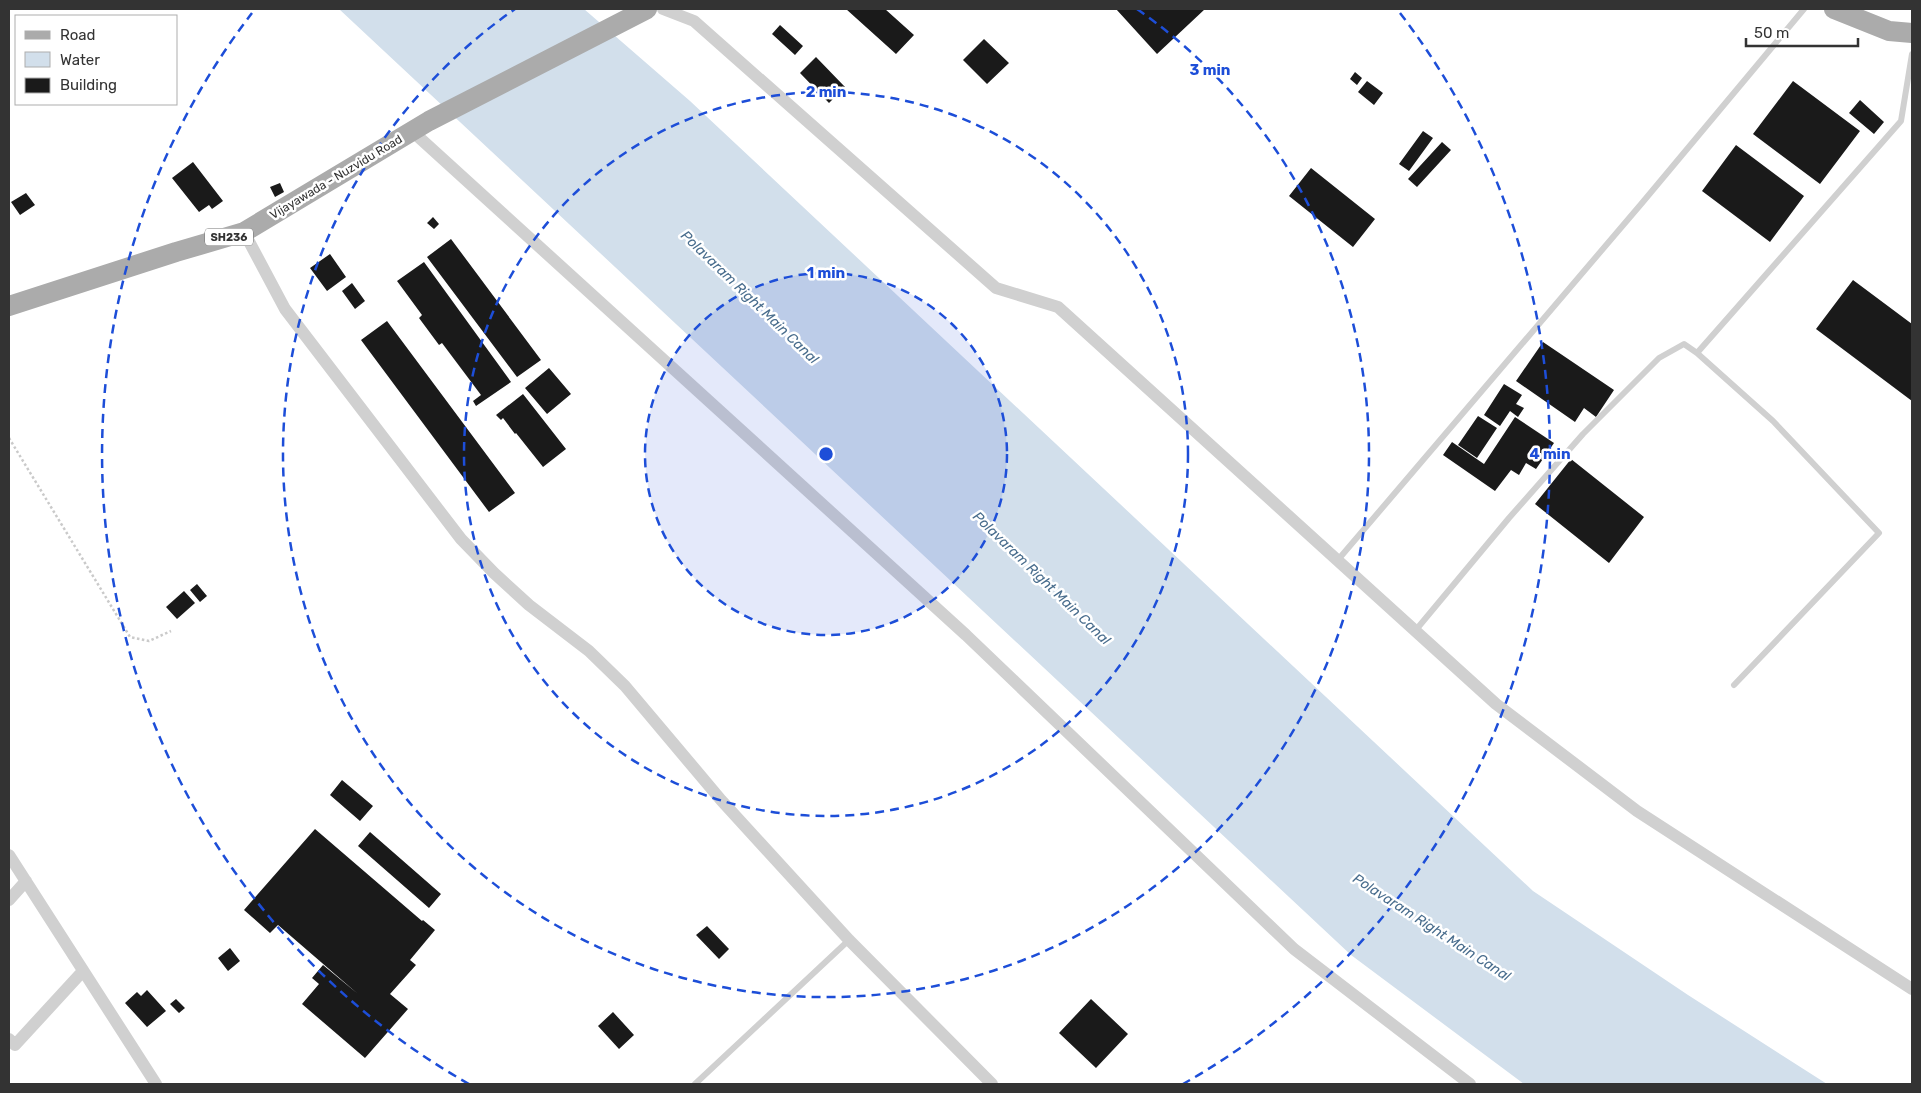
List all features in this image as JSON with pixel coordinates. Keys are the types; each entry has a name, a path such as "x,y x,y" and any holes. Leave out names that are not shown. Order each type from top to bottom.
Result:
{"main road":[{"name":"Vijayawada - Nuzvidu Road","path":"9,306 130,266 244,232 421,126 647,9"},
{"path":"1834,9 1889,31 1912,33"}],"street":[{"path":"663,9 694,21 996,288 1058,307 1496,704 1637,811 1912,990"},
{"path":"421,126 966,635 1294,949 1470,1084"},
{"path":"244,232 285,309 461,539 522,598 589,652 626,686 721,800 849,940 992,1084"},
{"path":"9,855 156,1084"},
{"path":"9,900 26,882"},
{"path":"9,1039 15,1046 83,971"}],"lane":[{"path":"1338,561 1804,9"},
{"path":"1697,353 1901,121 1912,54"},
{"path":"1415,631 1509,518 1583,434 1659,358 1684,344 1697,353 1773,421 1878,533 1734,685"},
{"path":"695,1084 849,940"}],"path":[{"path":"9,438 130,637 149,641 171,632"}],"water":[{"name":"Polavaram Right Main Canal","path":"339,9 584,9 690,101 1533,891 1688,995 1827,1084 1524,1084 1351,955"}],"building":[{"path":"846,9 885,9 914,35 896,54"},
{"path":"1116,9 1205,9 1157,54"},
{"path":"780,25 803,46 795,55 772,34"},
{"path":"984,39 1009,63 987,84 963,60"},
{"path":"816,57 845,87 829,103 800,73"},
{"path":"1355,72 1362,78 1357,85 1350,79"},
{"path":"1367,81 1383,93 1374,105 1358,92"},
{"path":"1793,81 1860,131 1820,184 1753,134"},
{"path":"1860,100 1884,122 1874,134 1849,113"},
{"path":"1423,131 1433,138 1409,171 1399,164"},
{"path":"1442,142 1451,150 1417,187 1408,179"},
{"path":"1736,145 1804,196 1770,242 1702,191"},
{"path":"193,162 223,201 212,209 209,205 199,212 172,178"},
{"path":"1311,168 1375,219 1353,247 1289,196"},
{"path":"280,183 284,192 275,197 270,187"},
{"path":"26,193 35,205 20,215 11,202"},
{"path":"433,217 439,224 434,229 427,223"},
{"path":"451,239 541,360 517,377 427,257"},
{"path":"330,254 346,277 327,291 310,268"},
{"path":"424,262 511,382 476,406 473,401 481,395 442,343 439,345 419,318 422,315 397,281"},
{"path":"1853,280 1912,324 1912,401 1816,329"},
{"path":"352,283 365,301 355,309 342,291"},
{"path":"387,321 515,493 489,512 361,340"},
{"path":"1543,342 1614,390 1596,417 1584,408 1575,422 1516,381"},
{"path":"549,368 571,394 547,414 525,388"},
{"path":"1504,384 1522,395 1516,404 1524,408 1518,417 1510,411 1500,426 1484,415"},
{"path":"523,394 566,449 543,467 503,418 501,420 496,415"},
{"path":"1478,416 1497,428 1477,458 1458,445"},
{"path":"1515,417 1554,443 1536,469 1526,463 1519,475 1511,470 1495,491 1443,455 1452,442 1484,464"},
{"path":"1571,459 1644,517 1609,563 1535,504"},
{"path":"197,584 207,596 200,602 190,590"},
{"path":"184,591 195,603 177,619 166,607"},
{"path":"342,780 373,806 360,821 330,795"},
{"path":"315,829 435,930 410,960 416,965 390,994 408,1009 365,1058 302,1004 319,984 312,978 323,965 358,994 278,925 270,933 244,910"},
{"path":"370,832 441,894 429,908 358,846"},
{"path":"707,926 729,949 719,959 696,935"},
{"path":"230,948 240,961 228,971 218,958"},
{"path":"147,990 166,1011 147,1027 125,1003 137,992 141,996"},
{"path":"176,999 185,1008 179,1013 170,1004"},
{"path":"1091,999 1128,1034 1096,1068 1059,1033"},
{"path":"613,1012 634,1035 619,1049 598,1026"}]}
